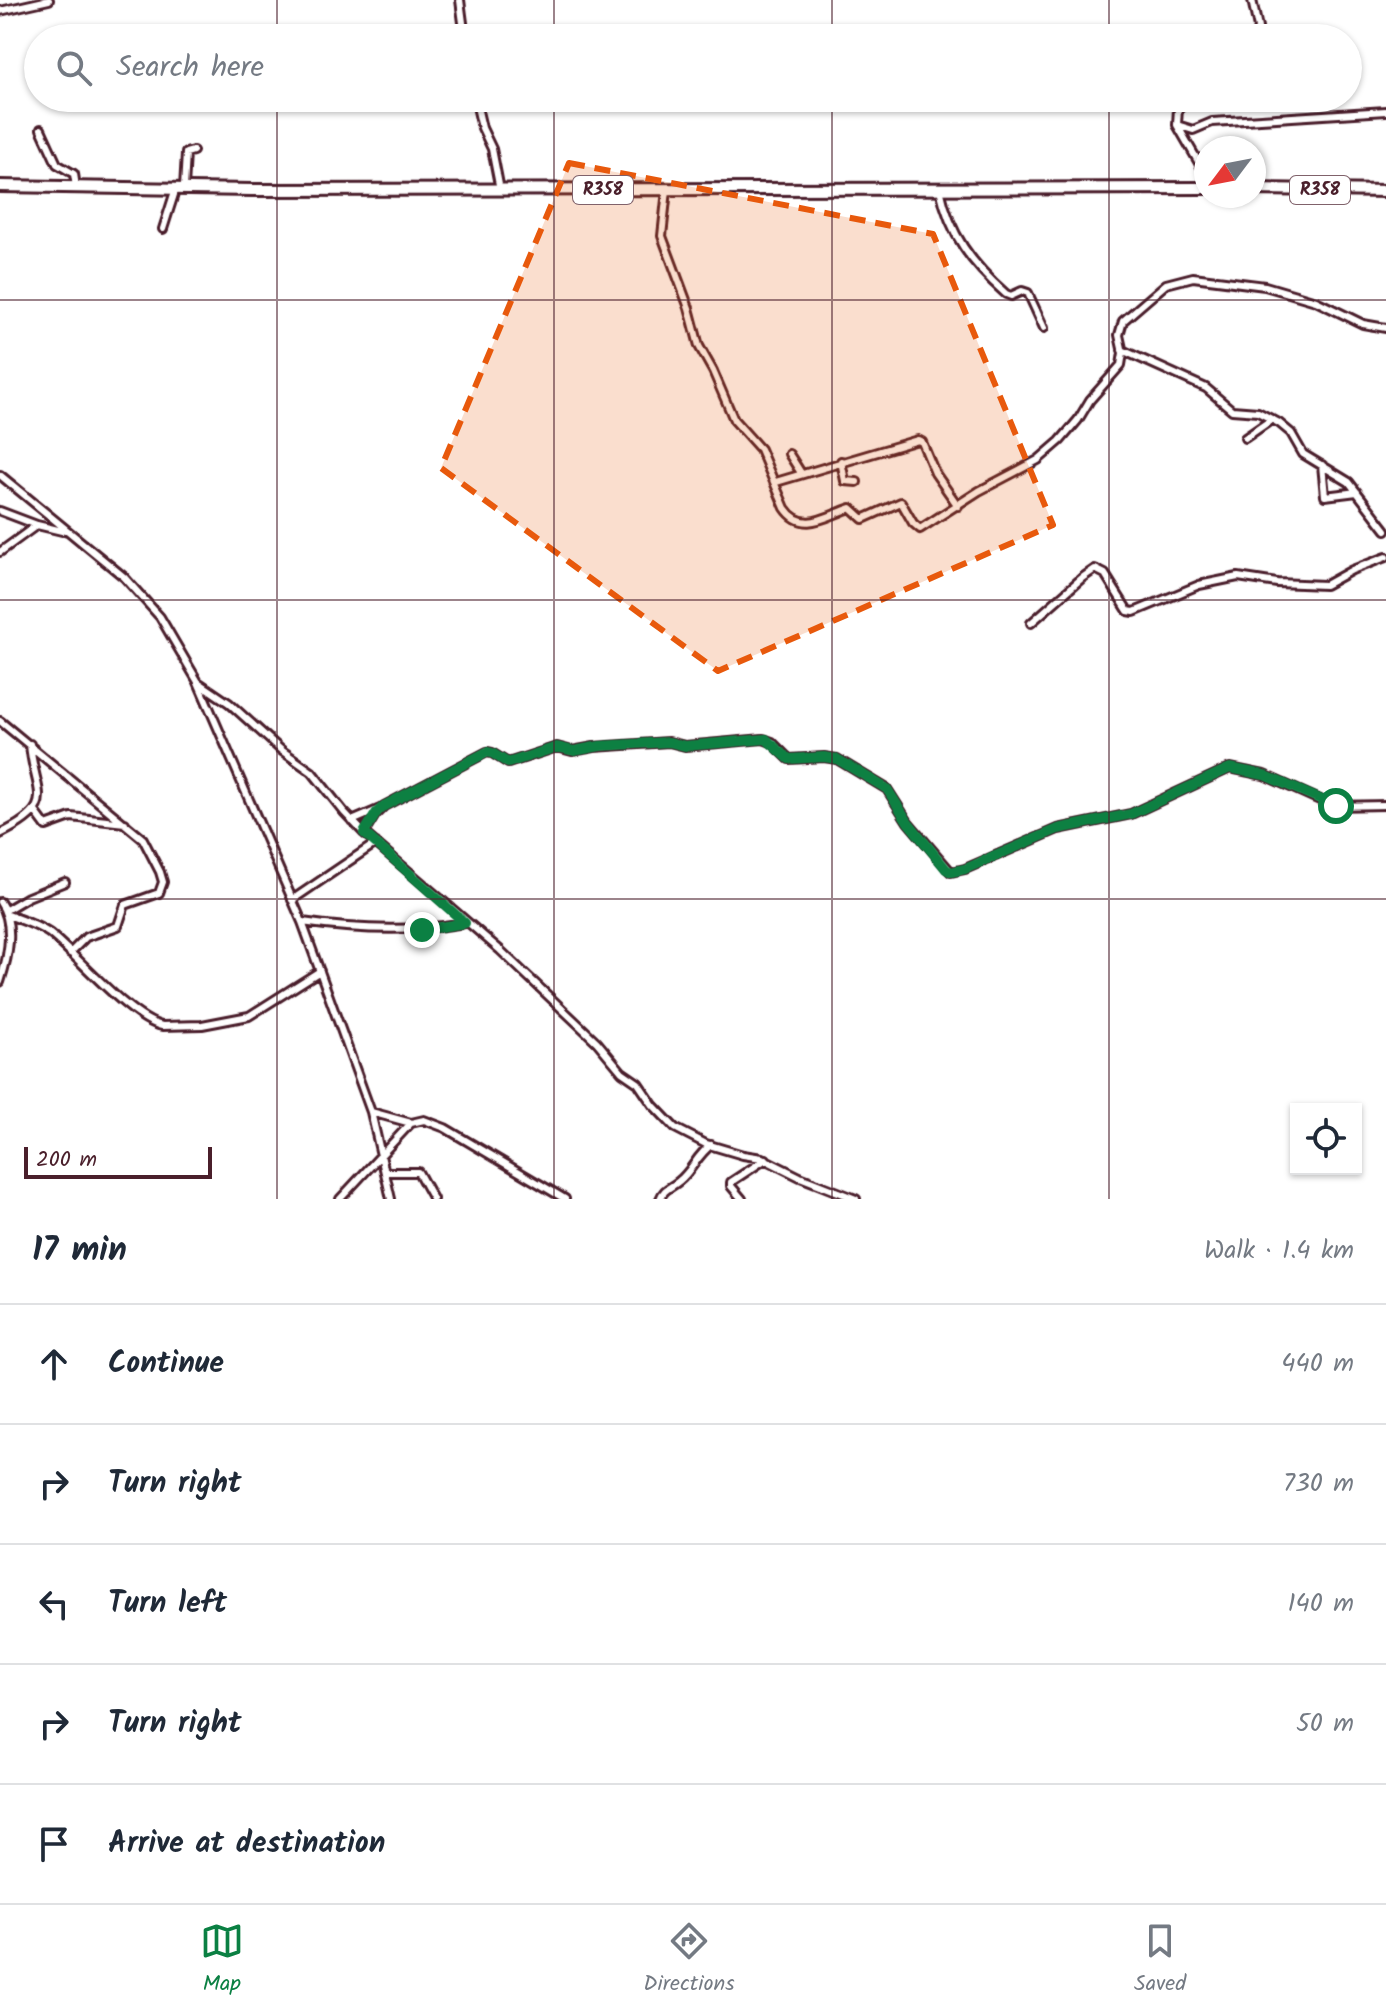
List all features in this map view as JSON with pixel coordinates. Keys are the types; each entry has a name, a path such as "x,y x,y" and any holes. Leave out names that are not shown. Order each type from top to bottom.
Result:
{"main road":[{"name":"R358","path":"0,186 500,190 1194,188"},
{"name":"R358","path":"1266,189 1386,191"}],"street":[{"path":"0,11 49,0"},
{"path":"460,0 463,24"},
{"path":"1252,0 1257,24"},
{"path":"1177,125 1193,130 1212,122 1386,111"},
{"path":"478,112 493,152 500,190"},
{"path":"1178,112 1177,125 1194,154"},
{"path":"41,129 57,164 74,174 76,187"},
{"path":"163,229 180,188 186,153 193,151"},
{"path":"940,189 949,220 965,252 1006,294 1028,293 1044,328"},
{"path":"667,190 662,236 689,308 699,346 731,416 754,440 789,513 812,522 819,522 849,508 863,519 901,502 920,529 979,491 1038,460 1060,441 1121,365 1119,335 1123,321 1162,286 1177,280 1193,277 1265,286 1316,301 1363,324 1386,328"},
{"path":"1122,350 1206,388 1232,410 1258,412 1291,433 1303,454 1346,479 1386,530"},
{"path":"1245,438 1271,420"},
{"path":"776,482 920,440 935,473 958,506"},
{"path":"789,454 801,473"},
{"path":"841,461 845,481 857,482"},
{"path":"1322,465 1325,496 1357,492"},
{"path":"0,475 116,570 149,604 198,682 302,922 371,1112 391,1199"},
{"path":"0,511 67,532"},
{"path":"0,552 37,525"},
{"path":"1031,623 1095,569 1105,574 1128,611 1134,612 1199,585 1238,577 1277,583 1325,585 1386,557"},
{"path":"198,682 229,703 281,750 312,771 364,833 500,950 597,1042 622,1072 638,1083 667,1122 682,1133 711,1145 766,1159 800,1177 856,1199"},
{"path":"0,721 143,839 160,872 163,887 159,893 125,905 121,924 86,937 70,953"},
{"path":"352,821 487,752 508,763 557,747 574,751 600,746 669,742 685,746 763,739 772,742 789,759 824,757 841,760 887,789 908,822 951,872 965,869 1058,829 1131,814 1230,768 1264,775 1333,806 1386,805"},
{"path":"0,834 35,811 40,801 41,792 30,744"},
{"path":"364,833 380,809"},
{"path":"35,811 46,826 74,817 126,823"},
{"path":"292,900 376,843"},
{"path":"7,913 28,897 65,882"},
{"path":"0,902 7,913 45,931 155,1024 170,1026 226,1022 249,1016 320,971"},
{"path":"0,982 6,965 7,913"},
{"path":"302,922 341,928 422,930 465,923"},
{"path":"371,1112 411,1123 424,1120 445,1128 565,1199"},
{"path":"340,1199 411,1123"},
{"path":"660,1199 663,1191 684,1177 711,1145"},
{"path":"742,1199 731,1182 766,1159"},
{"path":"386,1172 418,1172 433,1199"}],"highlighted area":[{"path":"569,163 933,234 1053,525 718,671 441,468"}],"route":[{"path":"422,930 465,923 364,833 384,806 456,771 487,752 508,763 557,747 574,751 600,746 669,742 685,746 702,742 766,739 789,759 837,759 887,789 908,822 951,872 965,869 1058,829 1131,814 1230,768 1264,775 1336,806"}]}
